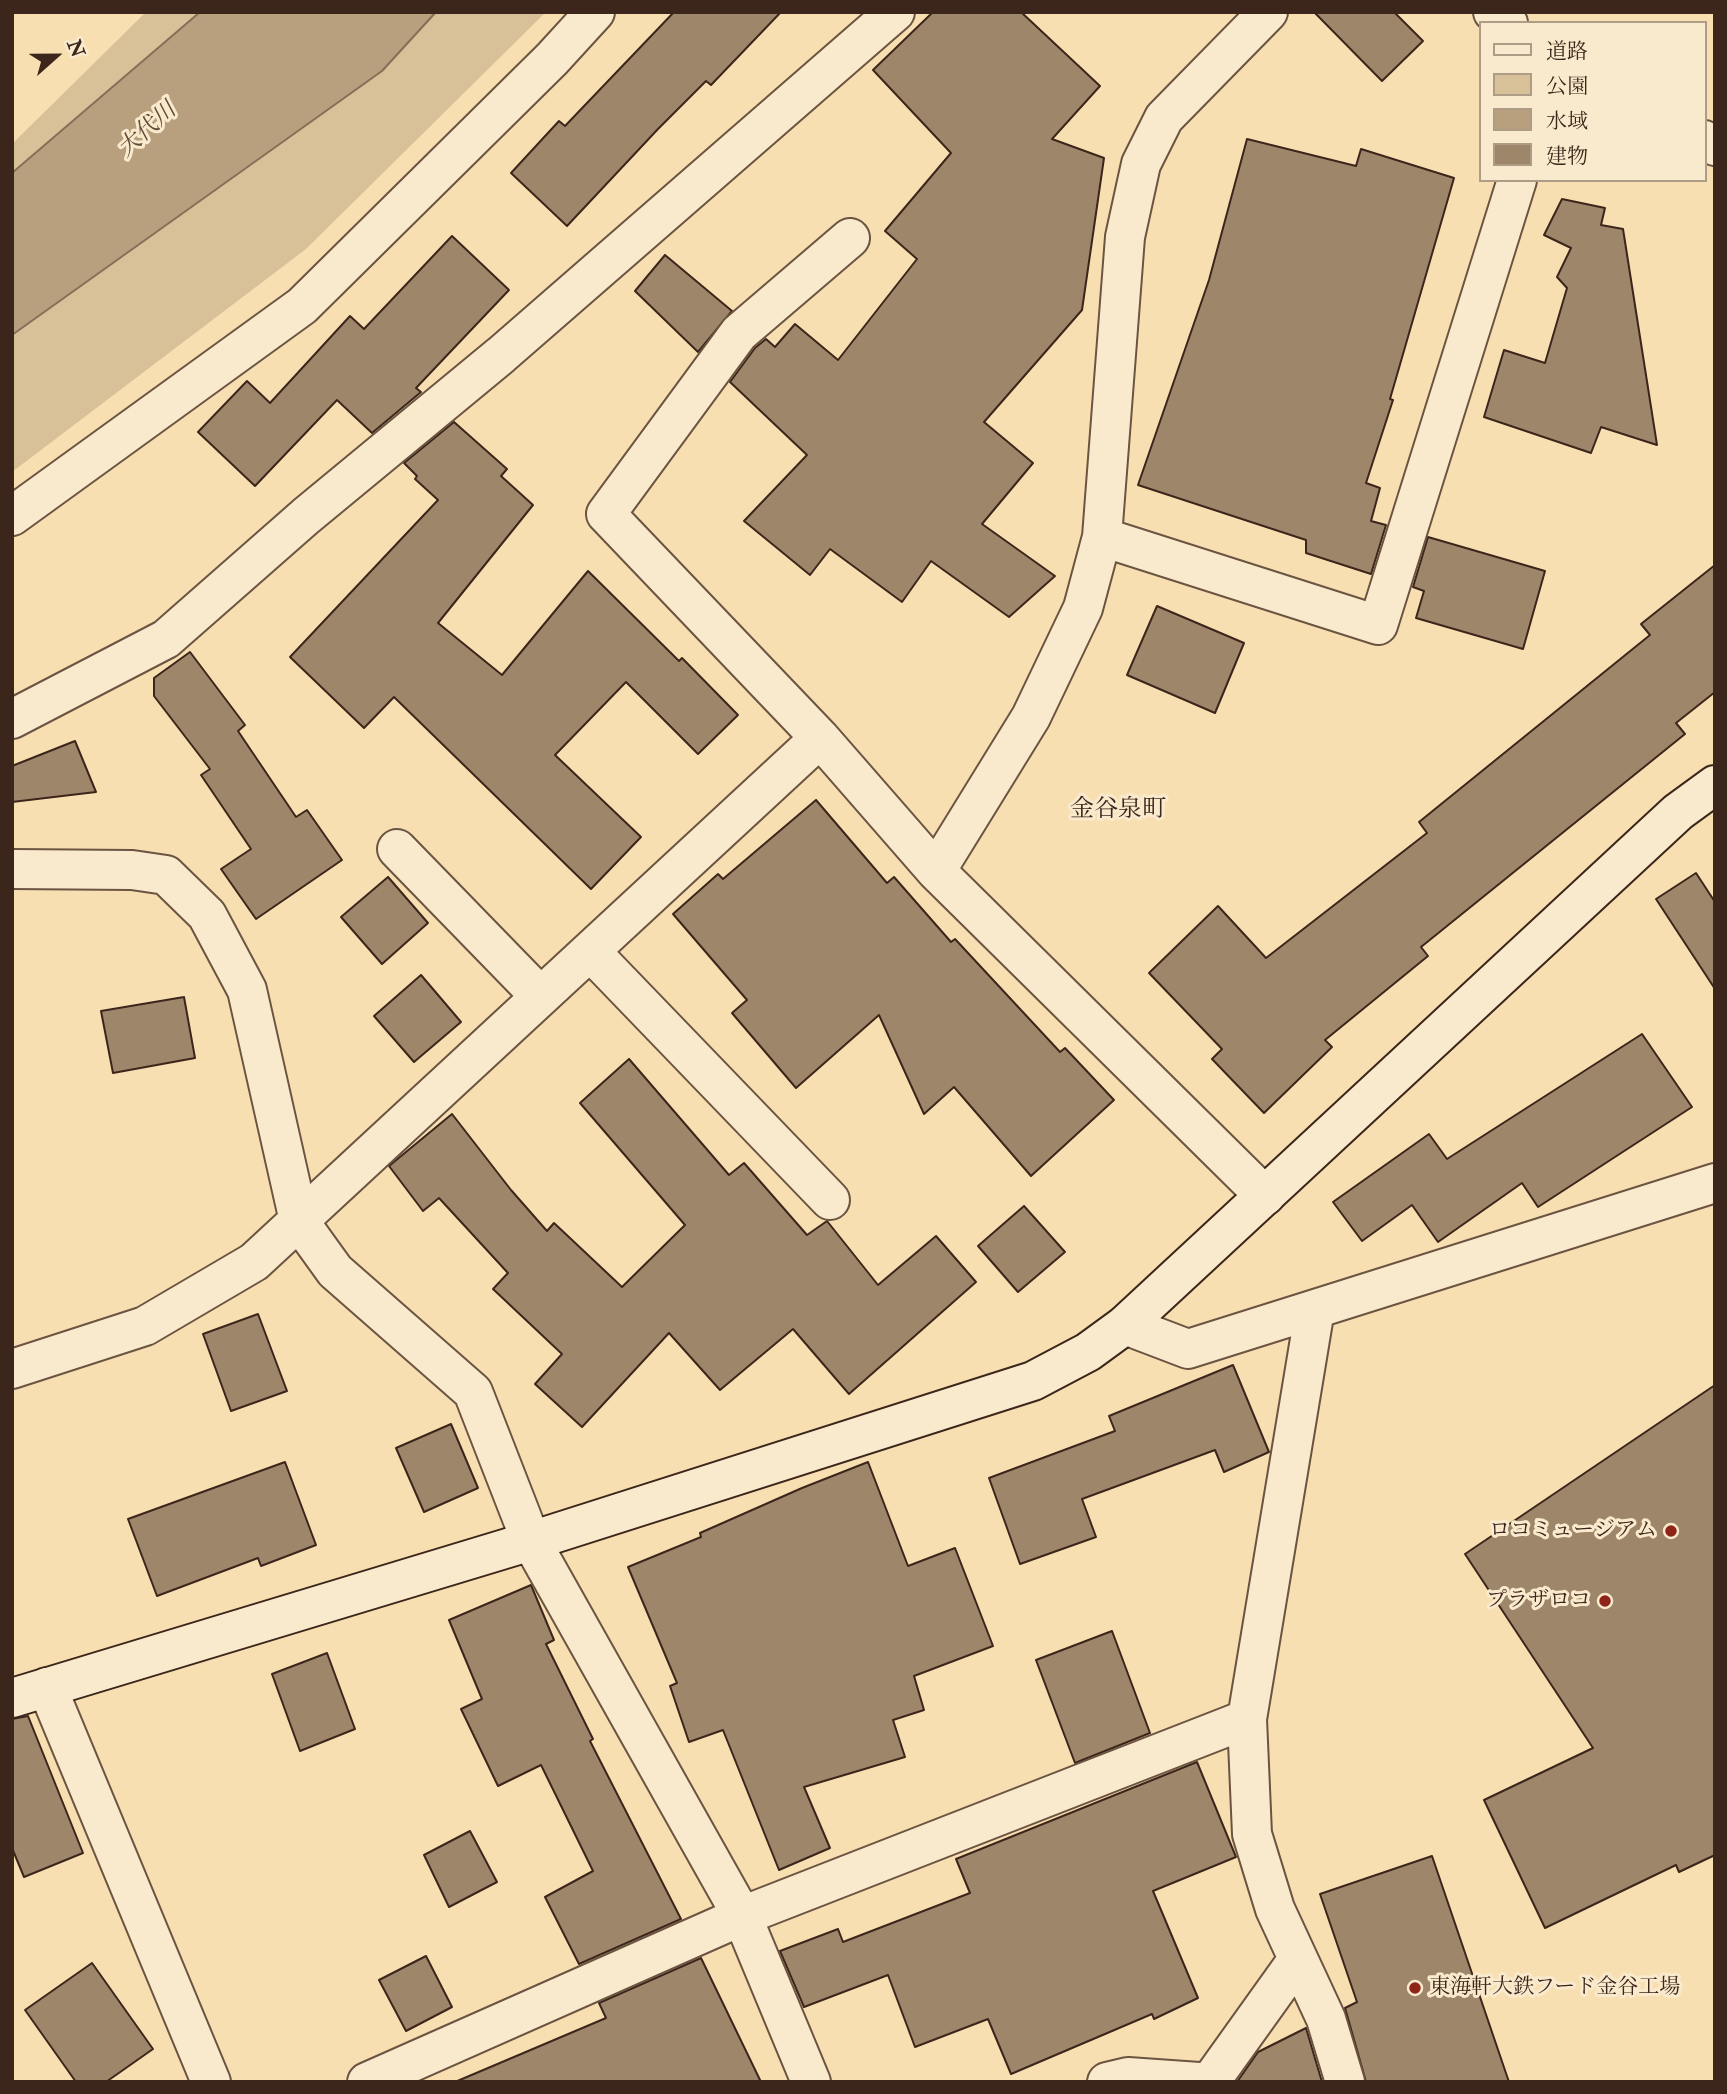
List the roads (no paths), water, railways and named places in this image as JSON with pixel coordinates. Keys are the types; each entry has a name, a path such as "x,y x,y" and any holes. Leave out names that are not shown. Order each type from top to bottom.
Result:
{"street":[{"path":"12,516 302,306 552,59 595,12"},
{"path":"12,719 166,639 306,516 501,355 895,12"},
{"path":"936,871 1031,717 1083,608 1102,537 1125,237 1141,164 1164,118 1268,12"},
{"path":"1102,537 1378,625 1516,182"},
{"path":"850,237 739,333 606,514 820,738 936,871 1265,1196"},
{"path":"12,1368 145,1326 254,1262 820,738"},
{"path":"211,2082 30,1692 531,1541 1033,1381 1088,1352 1125,1325 1668,822 1715,785"},
{"path":"397,849 540,996"},
{"path":"12,869 132,870 166,875 207,915 247,990 299,1221 335,1271 473,1392 531,1541 742,1916 811,2082"},
{"path":"590,951 830,1200"},
{"path":"1125,1325 1188,1349 1715,1183"},
{"path":"1315,1309 1247,1718 1252,1833 1275,1909 1325,2019 1345,2082"},
{"path":"367,2082 742,1916 1247,1718"},
{"path":"1210,2082 1298,1959"},
{"path":"1107,2082 1128,2077 1199,2082"}],"water":[{"name":"大代川","path":"200,12 436,12 382,71 12,335 12,173"}],"place":[{"name":"ロコミュージアム","path":"1671,1531"},
{"name":"プラザロコ","path":"1605,1601"},
{"name":"東海軒大鉄フード金谷工場","path":"1415,1988"}],"district":[{"name":"金谷泉町","path":"1118,811"}]}
